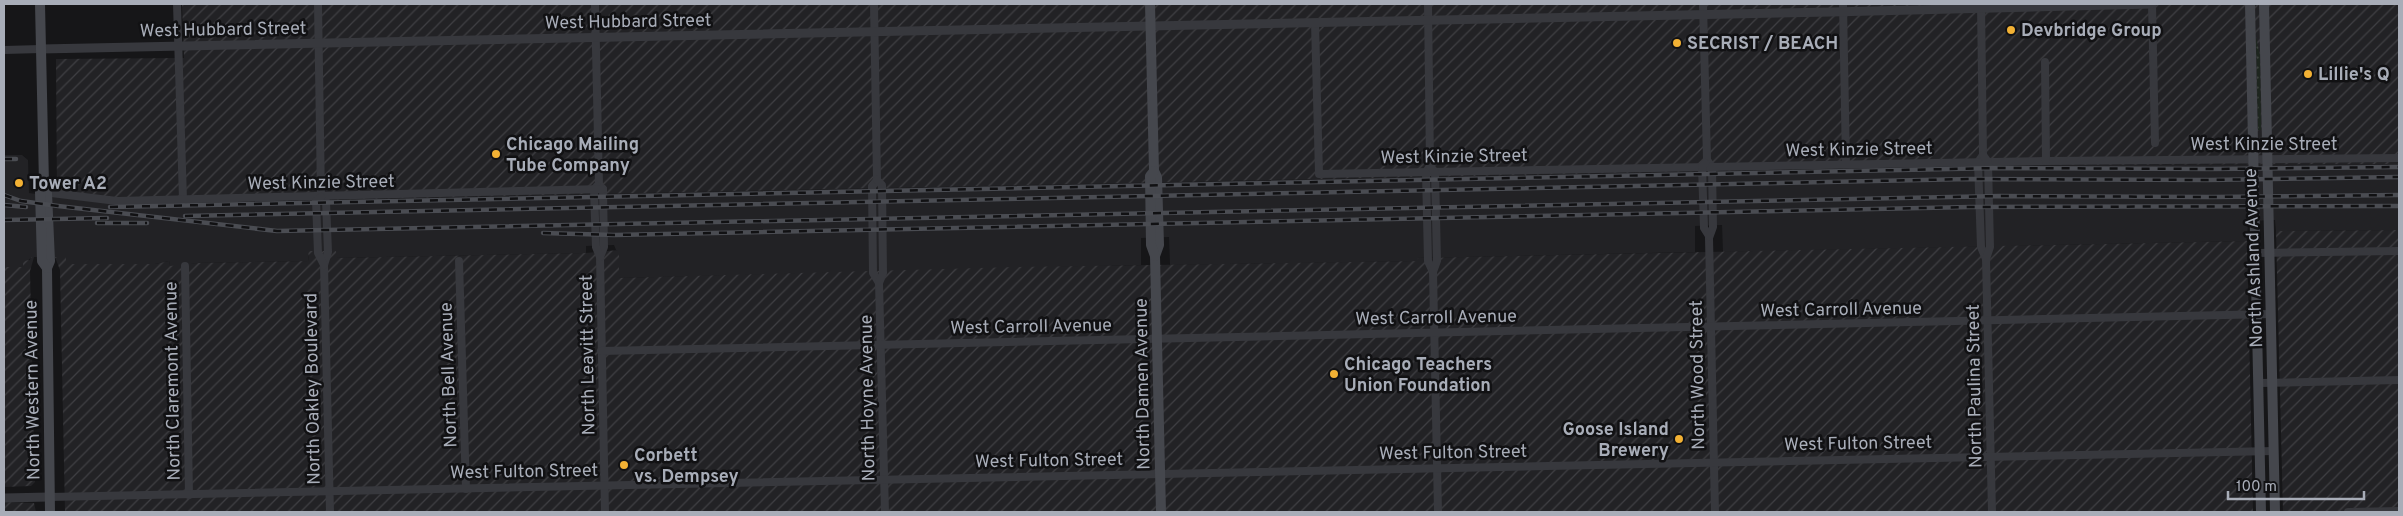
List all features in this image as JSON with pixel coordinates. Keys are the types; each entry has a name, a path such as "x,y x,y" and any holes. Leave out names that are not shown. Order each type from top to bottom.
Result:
{"main road":[{"name":"North Western Avenue","path":"40,4 44,189 50,262 47,268 50,512"},
{"name":"North Damen Avenue","path":"1150,4 1154,171 1157,176 1158,235 1155,256 1161,512"},
{"name":"North Ashland Avenue","path":"2250,4 2257,252 2261,512"},
{"name":"North Ashland Avenue","path":"2264,4 2275,512"}],"street":[{"path":"177,4 183,200"},
{"name":"North Oakley Boulevard","path":"318,4 321,197 326,201 328,252 324,265 330,512"},
{"name":"North Leavitt Street","path":"595,4 599,188 604,247 600,257 605,512"},
{"name":"North Hoyne Avenue","path":"874,4 877,180 872,186 873,263 874,273 880,283 884,512"},
{"path":"1428,4 1430,170 1437,261 1433,272 1438,512"},
{"name":"North Wood Street","path":"1703,4 1707,165 1704,228 1709,236 1715,512"},
{"name":"West Hubbard Street","path":"4,50 1703,15 1843,8 2152,4"},
{"path":"2152,4 2155,143"},
{"path":"1981,6 1983,155 1988,162"},
{"path":"1843,8 1846,164"},
{"name":"West Kinzie Street","path":"1315,23 1319,174 1707,165 2399,158"},
{"path":"2045,62 2046,161"},
{"path":"1978,162 1983,155"},
{"name":"North Paulina Street","path":"1978,162 1980,247 1986,259"},
{"name":"North Paulina Street","path":"1988,162 1990,247 1986,259 1992,512"},
{"name":"West Kinzie Street","path":"44,189 117,201 321,197 599,188"},
{"path":"2257,252 2399,251"},
{"name":"North Bell Avenue","path":"460,261 466,489"},
{"name":"North Claremont Avenue","path":"185,266 189,494"},
{"name":"West Carroll Avenue","path":"602,351 2270,314"},
{"path":"2259,382 2399,380"},
{"name":"West Fulton Street","path":"4,498 2274,451"},
{"path":"2348,512 2399,511"}],"shaded area":[{"path":"182,4 2399,4 2399,164 1997,165 116,204 57,197 56,59 184,58"},
{"path":"2256,37 2260,55 2261,130 2258,130"},
{"path":"4,155 22,155 28,160 29,193 116,204 1997,165 2399,164 2399,230 2276,231 2275,220 2248,221 2247,241 1723,252 1722,225 1695,226 1695,252 1418,258 1418,261 1170,265 1169,237 1141,238 1141,265 619,278 619,251 616,250 614,245 586,246 586,253 336,258 336,251 308,252 309,261 198,263 170,267 169,261 155,264 66,264 66,257 31,257 24,267 4,267"},
{"path":"2399,230 2399,512 2283,512 2276,231"},
{"path":"2247,241 2253,512 65,512 60,270 55,257 66,257 66,264 155,264 169,261 170,266 198,263 309,261 308,251 336,251 337,258 586,253 619,250 619,278 1016,267 1417,261 1418,258"},
{"path":"31,257 34,257 30,271 35,482 31,486 4,487 4,267 23,267 23,261 30,260"},
{"path":"4,502 34,503 36,512 4,512"}],"railway":[{"path":"4,159 16,159"},
{"path":"110,207 1999,168 2211,169 2399,167"},
{"path":"185,216 1970,179 2208,180 2399,177"},
{"path":"4,195 21,201 58,206 277,231 2000,196 2212,197 2399,195"},
{"path":"4,205 26,207"},
{"path":"543,233 614,235 1970,207 2399,206"},
{"path":"4,220 107,218"},
{"path":"97,223 147,223"}],"place":[{"name":"Devbridge Group","path":"2011,30"},
{"name":"SECRIST / BEACH","path":"1677,43"},
{"name":"Lillie's Q","path":"2308,74"},
{"name":"Chicago Mailing Tube Company","path":"496,154"},
{"name":"Tower A2","path":"19,183"},
{"name":"Chicago Teachers Union Foundation","path":"1334,374"},
{"name":"Goose Island Brewery","path":"1679,439"},
{"name":"Corbett vs. Dempsey","path":"624,465"}]}
